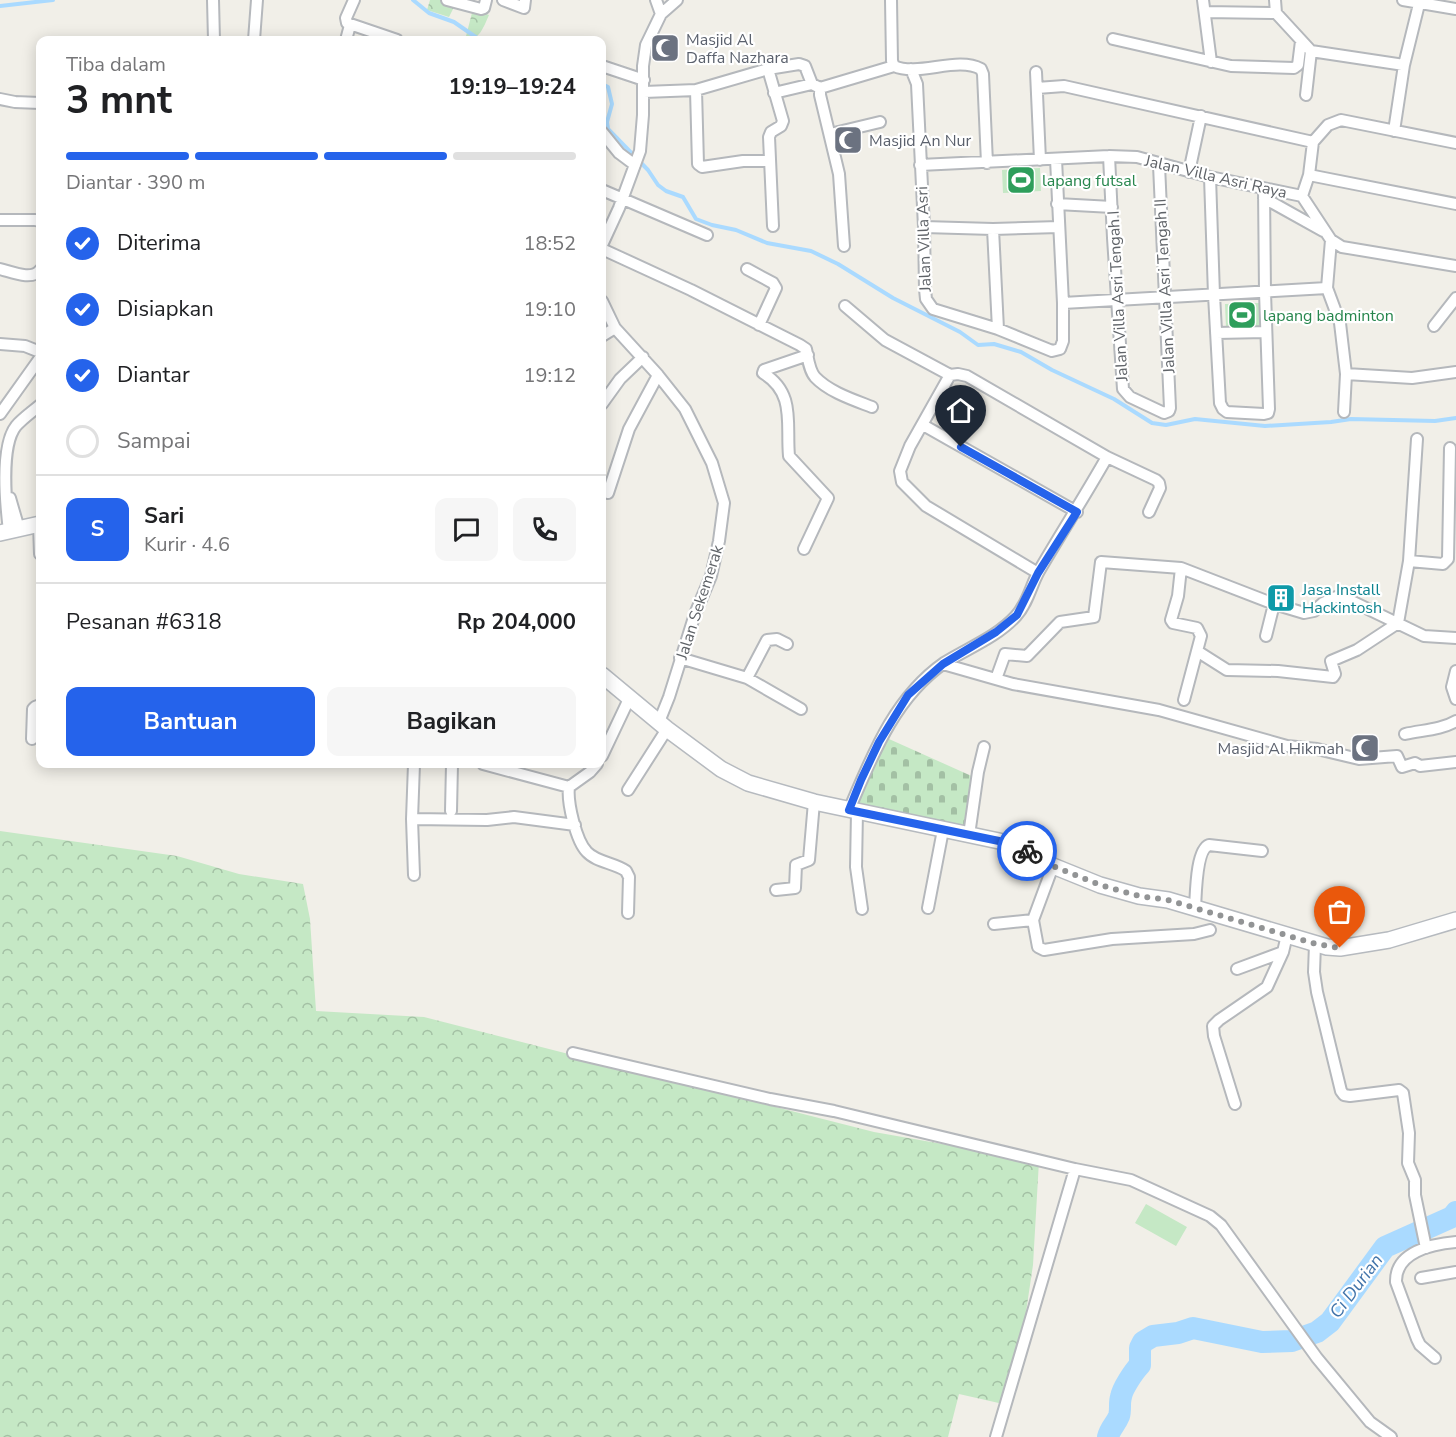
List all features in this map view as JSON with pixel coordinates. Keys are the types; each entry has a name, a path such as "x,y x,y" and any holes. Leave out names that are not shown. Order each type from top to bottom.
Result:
{"street":[{"path":"213,0 214,36"},
{"path":"254,36 258,0"},
{"path":"354,0 346,18 347,23 350,26 384,36"},
{"path":"447,0 482,9 486,0"},
{"path":"503,0 524,8 525,0"},
{"path":"656,0 661,14"},
{"path":"606,237 637,159 646,45 661,14 677,0"},
{"path":"891,0 894,66"},
{"path":"1203,0 1211,62"},
{"path":"1275,0 1275,13 1311,51 1404,65"},
{"path":"1403,0 1456,9"},
{"path":"1394,131 1404,65 1420,2"},
{"path":"1205,12 1275,13"},
{"path":"347,36 350,26"},
{"path":"1113,39 1231,66 1294,68 1298,65 1301,40"},
{"path":"1306,95 1311,51"},
{"path":"644,92 696,90 768,69 799,64 805,66 816,86 839,174 843,246"},
{"path":"774,93 816,86 894,66 911,69 970,66 981,69 987,163"},
{"path":"606,67 644,80"},
{"path":"768,69 783,121 781,126 770,134 773,226"},
{"name":"Jalan Villa Asri","path":"911,69 917,84 925,290 929,305 933,309 998,329 1052,351 1060,349 1063,341 1063,303"},
{"path":"1036,72 1040,159"},
{"path":"1036,88 1064,86 1313,142"},
{"path":"696,90 698,164 702,167 770,160"},
{"path":"0,99 36,103"},
{"path":"1189,172 1201,116"},
{"path":"1302,196 1309,176 1313,142 1328,125 1341,120 1456,143"},
{"path":"830,134 880,122"},
{"path":"606,137 619,153 637,159"},
{"name":"Jalan Villa Asri Raya","path":"920,165 1109,156 1137,158 1264,194 1302,196 1330,240"},
{"name":"Jalan Villa Asri Tengah I","path":"1109,156 1123,389 1130,398"},
{"path":"1056,159 1063,303 1327,288"},
{"name":"Jalan Villa Asri Tengah II","path":"1130,398 1164,413 1170,408 1158,165"},
{"path":"1309,176 1456,204"},
{"path":"1210,177 1220,403 1227,412 1269,413 1264,194"},
{"path":"606,192 707,235"},
{"path":"1264,194 1323,231"},
{"path":"1057,204 1112,207"},
{"path":"0,220 36,220"},
{"path":"924,227 993,229 1059,227"},
{"path":"993,229 998,329"},
{"path":"1344,412 1346,374 1340,322 1327,288 1330,240 1342,247 1456,266"},
{"path":"606,249 800,345 806,349 815,377 854,400 872,407"},
{"path":"0,269 32,276 36,275"},
{"path":"747,269 776,285 759,324"},
{"path":"1434,326 1456,298"},
{"path":"845,306 885,340 950,375 967,376 1107,457 1138,470 1159,483 1160,488 1149,512"},
{"name":"Jalan Sekemerak","path":"606,309 615,327 643,357 684,409 712,463 724,503 711,576 680,658 663,726 628,790"},
{"path":"606,333 615,327"},
{"path":"1216,333 1266,332"},
{"path":"0,344 25,346 36,350"},
{"path":"804,549 828,498 789,456 789,423 783,391 763,373 764,370 808,354"},
{"path":"606,398 620,379 643,357"},
{"path":"0,414 36,364"},
{"path":"1346,374 1412,378 1456,372"},
{"path":"608,493 629,429 658,375"},
{"path":"950,375 910,446 900,471 902,482 926,506 1038,573"},
{"path":"9,531 5,458 10,435 15,426 36,408"},
{"path":"923,425 1077,512"},
{"path":"1197,651 1227,670 1278,671 1333,677 1335,675 1331,661 1357,650 1398,623 1409,561 1417,439"},
{"path":"1409,561 1452,564 1450,448"},
{"path":"862,909 856,867 853,811 861,780 891,722 908,695 943,664 996,632 1017,615 1038,573 1077,512 1107,457"},
{"path":"6,483 9,531"},
{"path":"9,531 36,525"},
{"path":"996,679 1005,654 1027,656 1060,622 1094,617 1101,562 1182,568 1274,604 1304,613 1314,611 1323,603 1340,597 1424,636 1456,639"},
{"path":"1182,568 1178,596 1170,620 1173,623 1201,631 1184,700"},
{"path":"1266,636 1274,604"},
{"path":"747,678 767,640 777,639 787,644"},
{"path":"680,658 747,678 801,708"},
{"path":"943,664 996,679 1159,710 1287,746 1317,749 1359,759 1397,756 1402,767 1414,763 1420,766 1456,762"},
{"path":"1456,671 1452,687 1456,699"},
{"path":"606,679 663,726 733,776 770,790 814,802 999,841 1028,851 1053,866 1100,885 1139,896 1168,900 1316,944 1340,948 1389,940 1456,920"},
{"path":"606,748 629,699"},
{"path":"32,740 33,709 36,707"},
{"path":"1405,734 1456,724"},
{"path":"969,835 984,747"},
{"path":"414,768 412,819 414,874"},
{"path":"451,811 452,768"},
{"path":"498,768 569,787"},
{"path":"569,787 594,768"},
{"path":"569,787 569,801 575,825 586,852 626,871 629,877 628,913"},
{"path":"776,890 795,888 796,865 809,860 814,802"},
{"path":"412,819 487,820 514,817 575,825"},
{"path":"928,908 942,830"},
{"path":"1194,908 1199,865 1205,846 1262,851"},
{"path":"1053,866 1033,920 1036,942 1038,947 1044,950 1112,939 1194,934 1210,930"},
{"path":"994,924 1033,920"},
{"path":"1235,1104 1213,1026 1267,987 1283,952 1287,935"},
{"path":"1316,944 1314,972 1317,992 1341,1091 1344,1095 1350,1096 1399,1090 1403,1093 1409,1133 1408,1163 1415,1180 1415,1195 1425,1244"},
{"path":"1237,969 1283,952"},
{"path":"573,1053 1136,1182 1210,1216 1221,1225 1317,1358 1370,1422 1391,1437"},
{"path":"996,1437 1075,1169"},
{"path":"1435,1358 1420,1345 1417,1339 1396,1282 1398,1266 1425,1244 1456,1242"},
{"path":"1421,1278 1456,1272"}],"green space":[{"path":"430,0 456,3 449,17 427,10"},
{"path":"473,9 489,15 478,36 466,36"},
{"name":"lapang futsal","path":"1040,168 1041,191 1003,193 1002,170"},
{"name":"lapang badminton","path":"1259,303 1260,327 1226,328 1225,304"},
{"path":"889,739 976,778 967,831 844,808"},
{"path":"0,831 177,856 239,874 303,884 310,919 316,1011 424,1017 874,1132 1039,1161 1033,1265 1012,1406 959,1394 948,1437 0,1437"},
{"path":"1146,1204 1187,1227 1176,1246 1135,1223"}],"waterway":[{"path":"0,6 53,0"},
{"path":"413,0 429,13 454,22 474,36"},
{"path":"606,86 612,104 607,122 608,129 648,170 658,185 666,191 683,197 696,219 736,230 767,243 811,251 838,264 893,298 960,332 978,345 994,344 1021,352 1052,370 1114,399 1152,423 1166,425 1195,419 1265,426 1351,419 1435,421 1456,418"},
{"name":"Ci Durian","path":"1108,1437 1119,1416 1120,1399 1124,1389 1140,1365 1140,1348 1143,1342 1153,1336 1178,1333 1193,1328 1262,1342 1292,1341 1317,1332 1330,1322 1385,1247 1452,1217 1456,1212"}],"way so far":[{"path":"1027,851 1053,866 1100,885 1139,896 1168,900 1316,944 1340,948"}],"place":[{"name":"Masjid Al Daffa Nazhara","path":"665,48"},
{"name":"Masjid An Nur","path":"848,140"},
{"name":"lapang futsal","path":"1021,180"},
{"name":"lapang badminton","path":"1242,315"},
{"name":"Jasa Install Hackintosh","path":"1281,598"},
{"name":"Masjid Al Hikmah","path":"1365,748"}],"route":[{"path":"961,447 1077,512 1038,573 1017,615 996,632 943,664 908,695 879,742 849,810 999,841 1027,851"}]}
